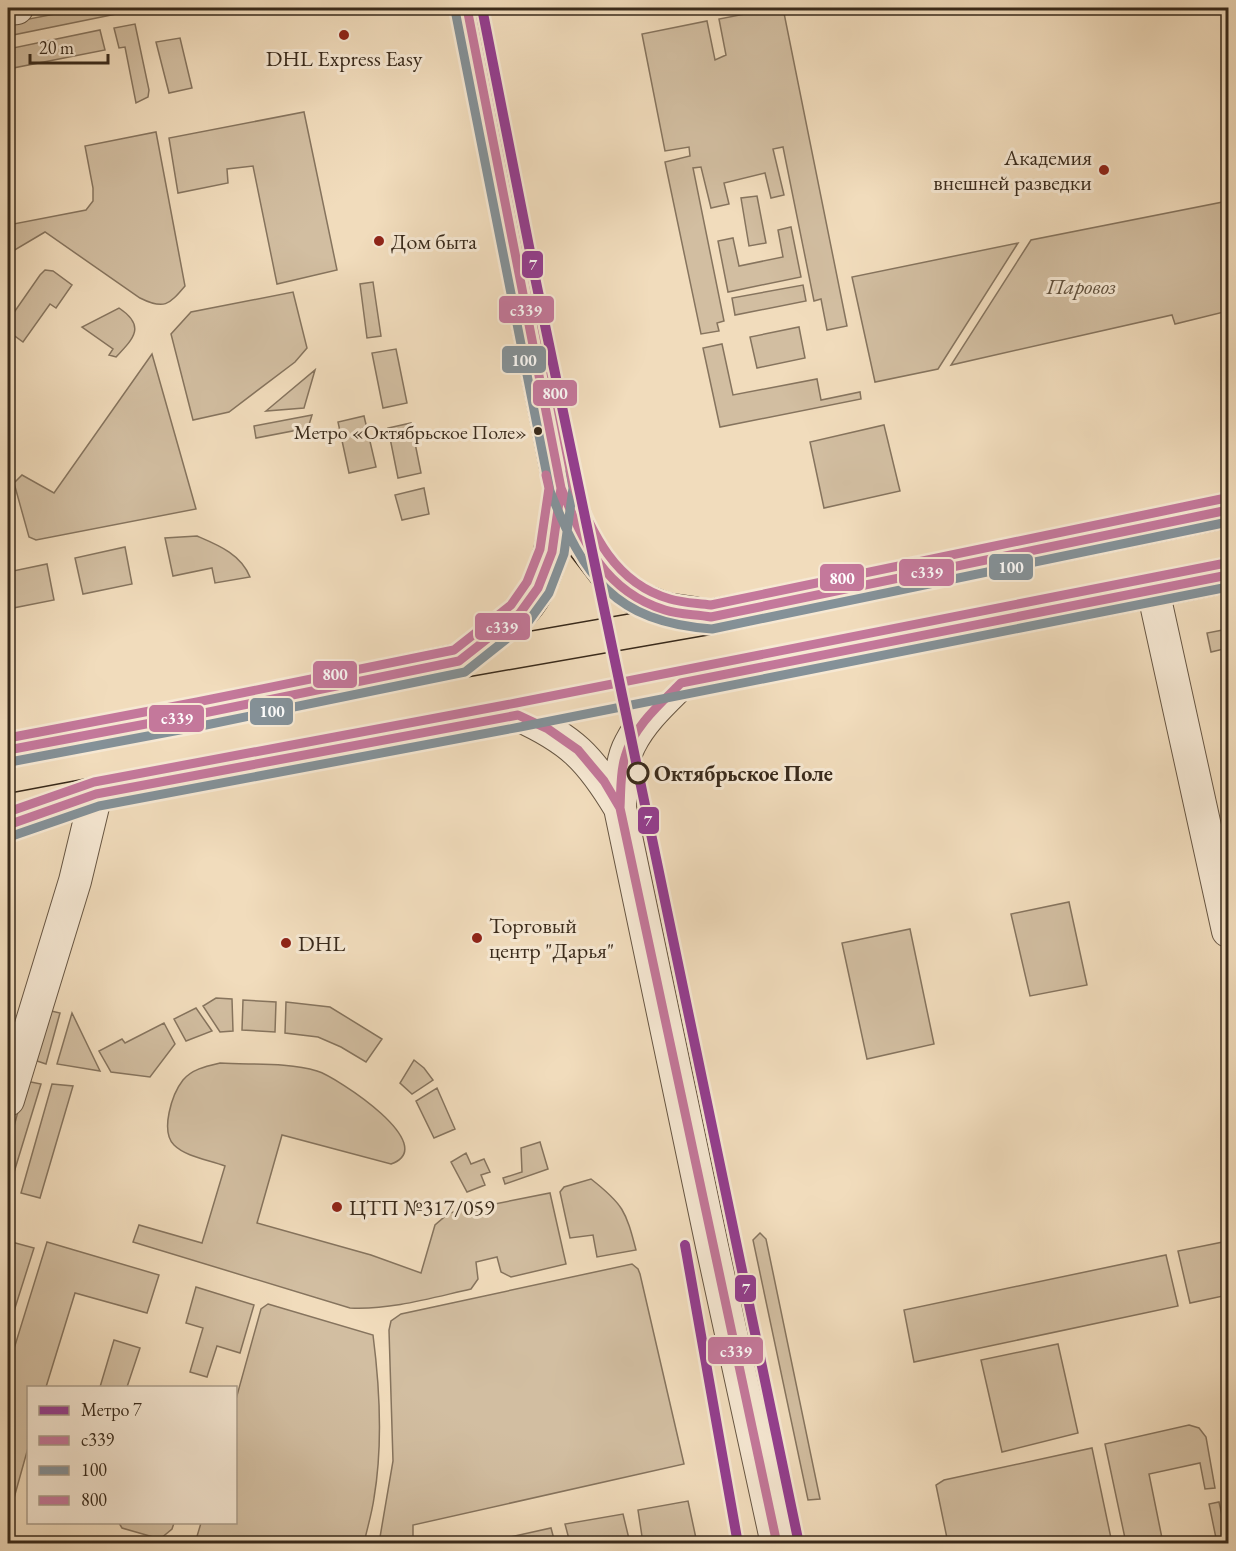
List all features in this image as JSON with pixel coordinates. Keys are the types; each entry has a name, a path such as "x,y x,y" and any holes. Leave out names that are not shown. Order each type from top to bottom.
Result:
{"main road":[{"path":"467,8 561,488 585,546 609,577 638,599 666,610 711,616"},
{"path":"459,661 520,613 538,588 552,552 561,488"},
{"path":"8,750 459,661 711,616 1228,510"},
{"path":"8,811 518,715 1228,575"}],"street":[{"path":"8,9 17,8"},
{"path":"1153,590 1228,931"},
{"path":"681,683 650,715 629,745 621,778 620,808 777,1544"},
{"path":"518,715 548,729 578,750 604,781 620,808"},
{"path":"8,825 96,794"},
{"path":"8,1100 75,881 96,794"}],"green space":[{"path":"86,8 129,8 131,11 8,36 8,23"},
{"path":"783,8 847,326 827,330 821,299 814,301 783,147 773,149 784,195 771,198 765,173 724,183 729,204 711,208 701,167 693,168 724,321 717,323 719,331 701,334 665,162 690,156 689,147 665,151 642,34 707,21 715,60 726,55 719,19"},
{"path":"135,24 149,90 148,97 136,103 125,47 119,48 114,28"},
{"path":"100,30 105,50 8,69 8,49"},
{"path":"180,38 192,88 169,93 156,42"},
{"path":"304,112 337,270 277,284 253,166 227,169 228,183 178,193 169,138"},
{"path":"156,132 185,286 175,298 166,304 155,304 140,298 45,232 8,254 8,225 86,210 93,201 93,188 85,146"},
{"path":"757,196 766,243 749,246 741,198"},
{"name":"Паровоз","path":"1228,201 1228,311 1175,324 1172,315 951,365 1031,240"},
{"path":"791,227 801,277 728,292 718,241 733,238 739,266 783,257 778,230"},
{"path":"1018,243 938,369 875,382 852,277"},
{"path":"45,270 53,271 72,285 56,308 50,304 23,342 8,331 8,321"},
{"path":"373,282 381,336 367,338 360,284"},
{"path":"803,285 806,301 735,315 732,298"},
{"path":"293,292 307,348 295,362 229,412 193,420 171,334 191,312"},
{"path":"119,308 127,314 135,326 132,338 116,357 109,355 113,349 82,327"},
{"path":"799,327 805,358 757,368 750,337"},
{"path":"722,344 733,395 817,379 821,400 860,392 861,399 720,427 703,348"},
{"path":"396,349 407,403 383,408 372,353"},
{"path":"152,354 196,509 36,540 29,537 14,483 22,475 54,493"},
{"path":"315,370 304,408 266,411"},
{"path":"312,415 308,428 256,438 254,426"},
{"path":"364,416 376,467 349,473 338,422"},
{"path":"411,423 421,473 398,478 388,428"},
{"path":"884,425 900,491 824,508 810,442"},
{"path":"424,488 429,514 402,520 395,495"},
{"path":"197,536 235,556 250,577 215,583 212,568 173,576 165,538"},
{"path":"125,547 132,584 83,594 75,558"},
{"path":"47,564 54,600 8,609 8,572"},
{"path":"1228,629 1228,648 1211,652 1207,633"},
{"path":"1069,902 1087,985 1030,996 1011,914"},
{"path":"910,929 934,1044 867,1059 842,943"},
{"path":"216,998 232,999 233,1031 220,1032 203,1006"},
{"path":"243,1000 276,1002 275,1032 242,1030"},
{"path":"286,1002 330,1007 382,1039 366,1062 318,1037 285,1033"},
{"path":"196,1008 212,1031 186,1041 174,1019"},
{"path":"47,1010 60,1013 46,1064 34,1060"},
{"path":"72,1013 100,1071 57,1064"},
{"path":"164,1023 175,1044 150,1077 111,1072 99,1051 122,1039 125,1043"},
{"path":"414,1060 433,1080 412,1094 400,1083"},
{"path":"220,1063 281,1065 317,1071 363,1098 395,1128 404,1143 403,1155 391,1164 282,1135 257,1223 371,1255 421,1273 435,1225 449,1213 550,1193 566,1264 511,1277 501,1272 497,1257 476,1262 478,1279 471,1289 396,1305 350,1308 133,1242 139,1225 202,1243 225,1166 191,1155 174,1145 168,1131 169,1112 179,1086 187,1076"},
{"path":"26,1081 41,1084 8,1192 8,1149"},
{"path":"52,1084 73,1086 40,1198 21,1193"},
{"path":"437,1088 455,1129 434,1138 416,1101"},
{"path":"540,1142 548,1169 505,1184 503,1178 522,1172 521,1148"},
{"path":"466,1153 471,1164 484,1159 490,1172 481,1175 485,1185 467,1192 451,1162"},
{"path":"591,1179 622,1209 636,1250 597,1257 593,1235 570,1238 560,1192 564,1187"},
{"path":"760,1233 766,1239 820,1499 808,1500 753,1240"},
{"path":"8,1241 34,1248 8,1330"},
{"path":"1228,1241 1228,1295 1190,1303 1178,1251"},
{"path":"47,1242 159,1275 147,1313 75,1293 46,1386 27,1386 27,1452 14,1498 8,1496 8,1368"},
{"path":"1166,1255 1178,1306 914,1362 904,1310"},
{"path":"632,1264 640,1274 684,1464 413,1525 413,1543 379,1543 393,1461 389,1330 391,1321 401,1314"},
{"path":"196,1287 254,1305 240,1353 217,1346 207,1377 190,1372 203,1328 186,1323"},
{"path":"268,1304 373,1335 379,1396 379,1458 373,1504 364,1543 195,1543 201,1524 237,1524 237,1395 261,1309"},
{"path":"114,1340 140,1348 127,1386 100,1386"},
{"path":"1058,1344 1078,1433 1002,1452 981,1360"},
{"path":"1189,1425 1199,1428 1206,1437 1215,1488 1205,1489 1200,1463 1149,1474 1163,1543 1126,1543 1105,1444"},
{"path":"1092,1448 1112,1543 948,1543 936,1485 944,1480"},
{"path":"688,1501 697,1543 674,1543 672,1539 643,1543 638,1510"},
{"path":"1219,1502 1228,1543 1217,1543 1209,1504"},
{"path":"623,1514 630,1543 570,1543 565,1524"},
{"path":"120,1524 174,1524 172,1529 160,1539 122,1528"},
{"path":"551,1528 555,1543 492,1543 492,1541"}],"metro line":[{"name":"7","path":"482,8 536,282 799,1544"},
{"name":"7","path":"685,1245 738,1544"}],"transit line":[{"name":"с339","path":"467,8 561,488 588,546 611,578 626,591 644,602 665,610 711,617 1228,510"},
{"name":"800","path":"479,8 573,485 589,521 608,554 634,581 651,592 670,599 711,605 1226,498"},
{"name":"100","path":"455,10 550,491 576,548 590,571 607,590 627,605 650,617 678,625 712,629 1228,522"},
{"name":"100","path":"10,762 465,672 528,622 549,593 564,554 573,488 570,471"},
{"name":"с339","path":"8,750 459,661 520,613 538,588 552,552 561,488 558,473"},
{"name":"800","path":"8,738 454,650 511,605 527,582 540,549 549,488 546,475"},
{"name":"800","path":"8,812 94,782 516,703 1226,563"},
{"name":"с339","path":"777,1544 620,808 622,769 629,746 648,717 681,683 1228,575"},
{"name":"100","path":"12,836 99,806 520,727 1228,587"},
{"name":"с339","path":"8,825 96,794 518,715 548,729 578,750 604,781 620,808 626,836"}],"place":[{"name":"DHL Express Easy","path":"344,35"},
{"name":"Академия внешней разведки","path":"1104,170"},
{"name":"Дом быта","path":"379,241"},
{"name":"Метро «Октябрьское Поле»","path":"538,431"},
{"name":"Октябрьское Поле","path":"638,773"},
{"name":"Торговый центр \"Дарья\"","path":"477,938"},
{"name":"DHL","path":"286,943"},
{"name":"ЦТП №317/059","path":"337,1207"}]}
